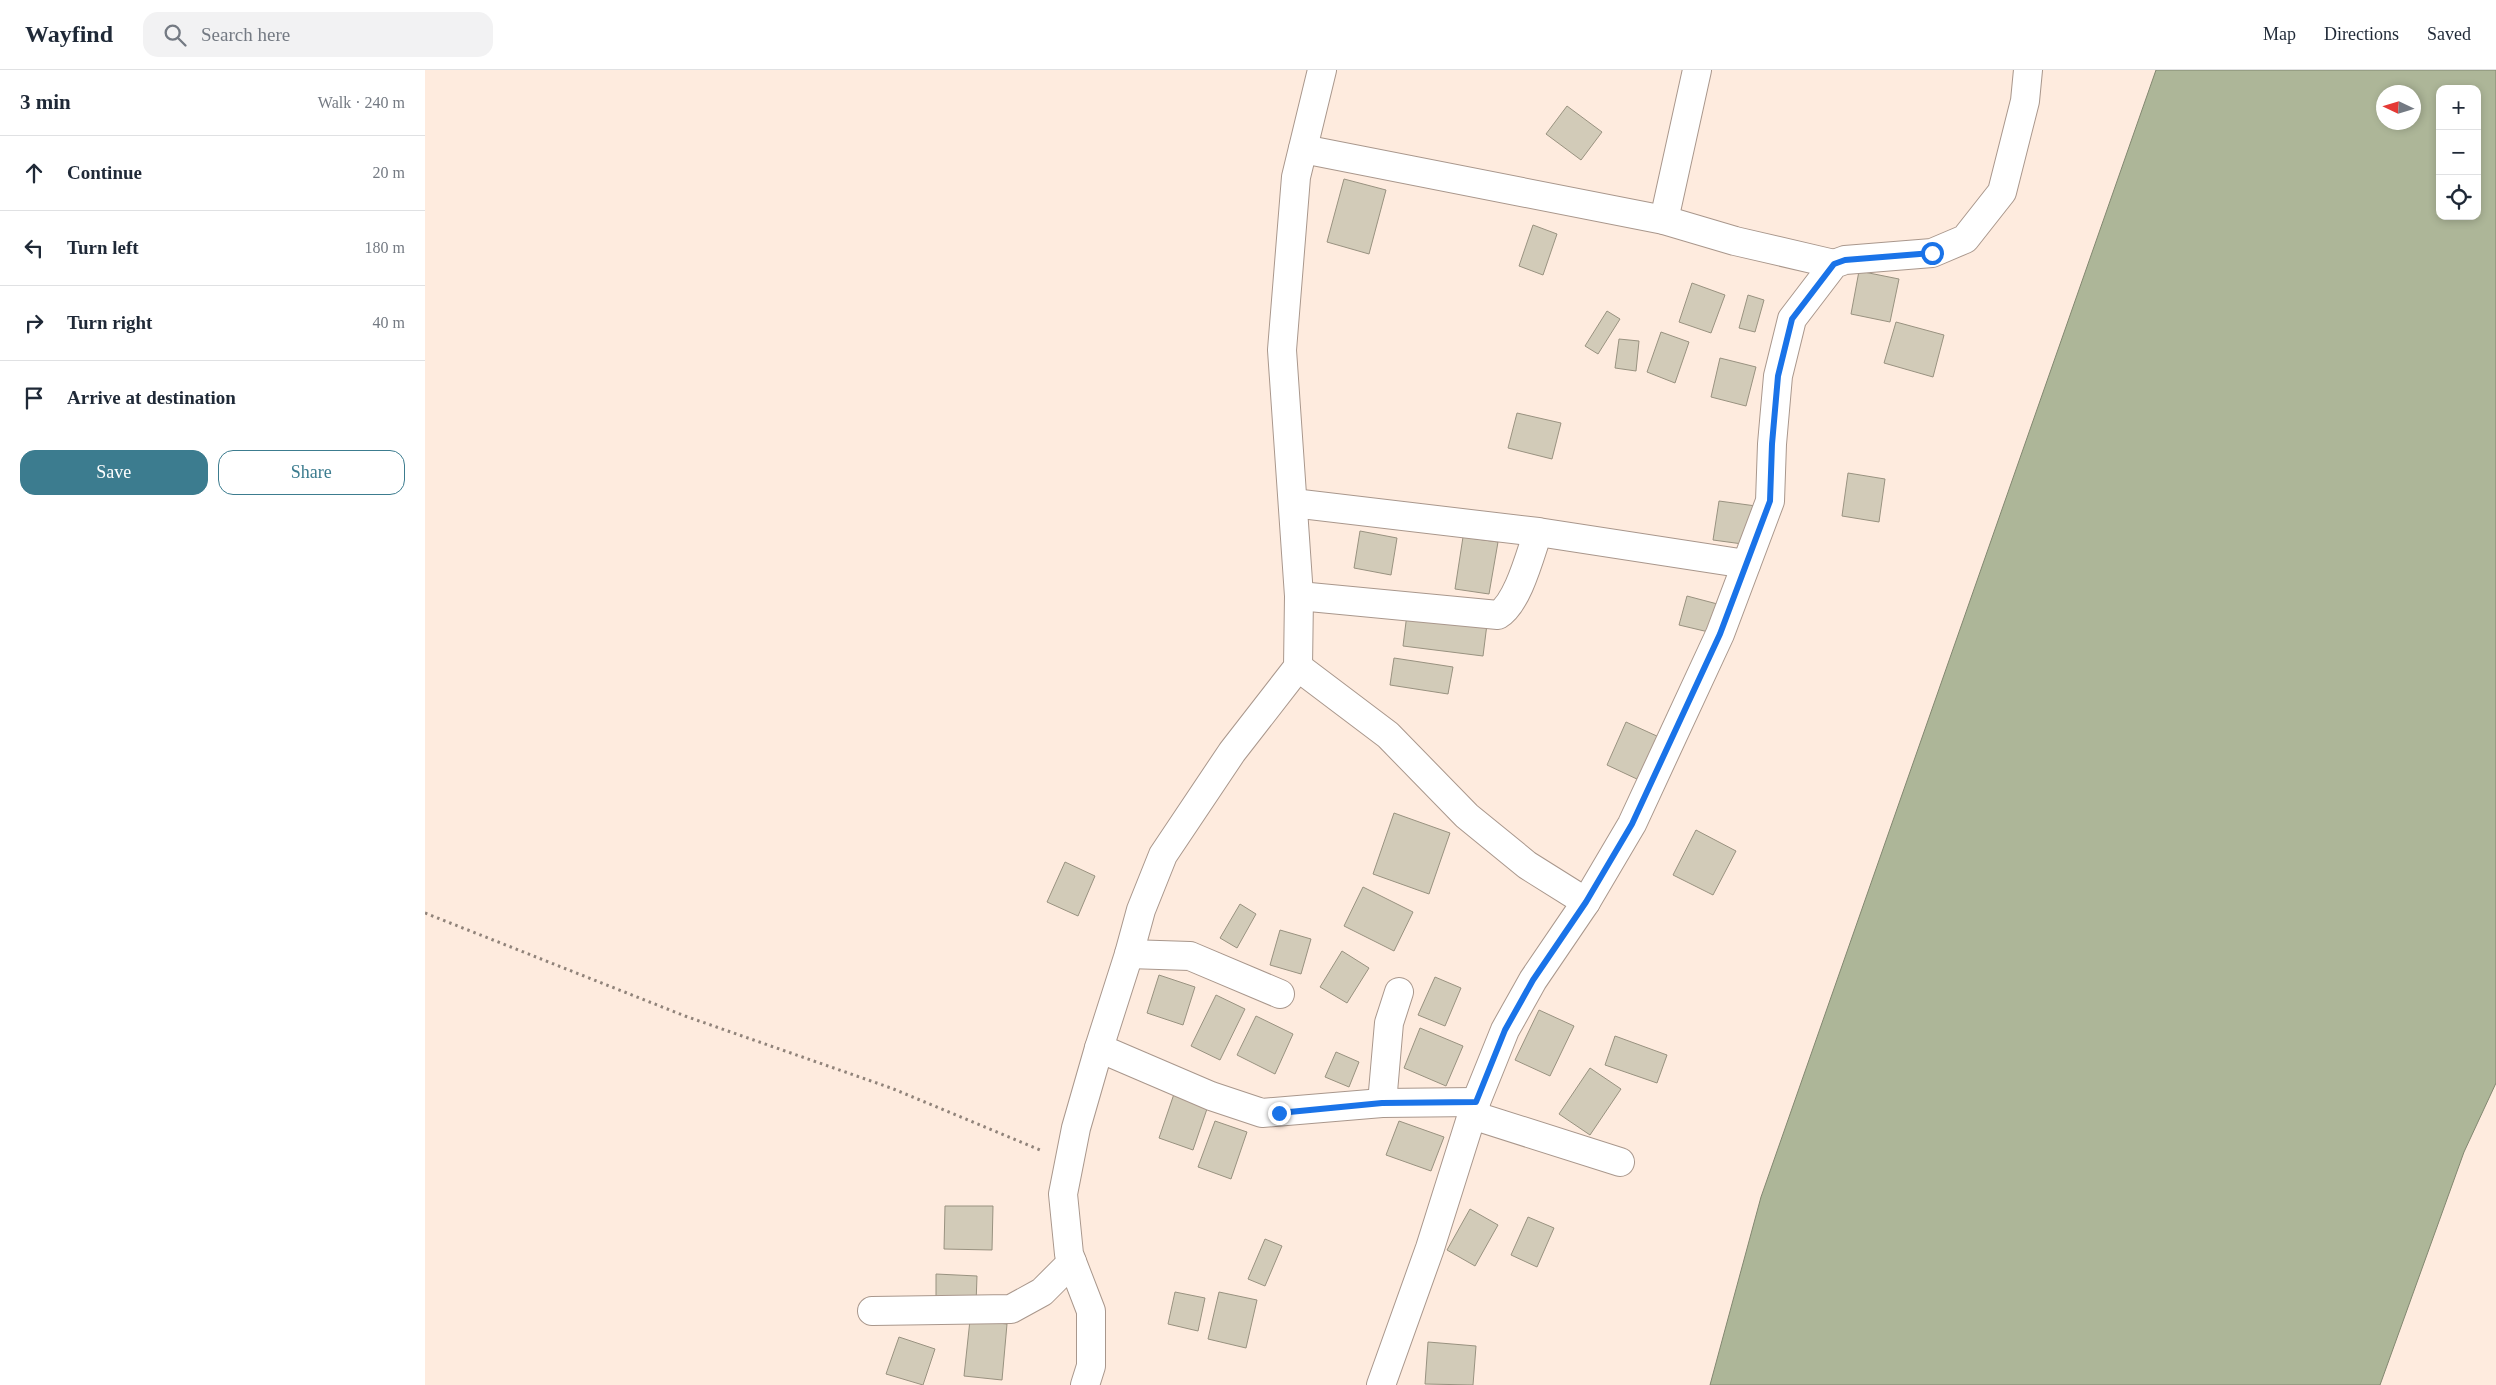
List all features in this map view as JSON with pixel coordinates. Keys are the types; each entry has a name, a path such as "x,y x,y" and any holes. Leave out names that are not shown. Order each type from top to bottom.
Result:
{"street":[{"path":"1085,1385 1091,1366 1091,1311 1069,1254 1063,1194 1075,1128 1141,910 1163,855 1232,752 1298,667 1299,596 1282,350 1296,177 1322,70"},
{"path":"1664,220 1697,70"},
{"path":"1381,1385 1430,1248 1474,1109 1505,1030 1533,980 1586,902 1632,824 1720,634 1770,501 1772,444 1778,376 1782,352 1792,319 1834,264 1845,260 1932,253 1965,239 2002,192 2025,101 2028,70"},
{"path":"1303,149 1664,220 1735,241 1834,264"},
{"path":"1293,503 1538,532 1746,564"},
{"path":"1299,596 1498,615 1505,611 1517,589 1538,532"},
{"path":"1298,667 1388,735 1467,816 1527,866 1586,902"},
{"path":"1129,954 1190,956 1281,994"},
{"path":"1382,1103 1389,1022 1399,992"},
{"path":"1099,1048 1211,1096 1262,1113 1382,1103 1474,1109 1620,1162"},
{"path":"872,1311 1011,1309 1042,1292 1072,1262"}],"path":[{"path":"425,913 685,1016 891,1088 1069,1162"}],"shaded area":[{"path":"2156,70 2496,70 2496,1083 2464,1152 2380,1385 1710,1385 1761,1197"}],"building":[{"path":"1567,106 1602,132 1581,160 1546,134"},
{"path":"1344,179 1386,190 1369,254 1327,242"},
{"path":"1533,225 1557,234 1543,275 1519,266"},
{"path":"1859,271 1899,279 1890,322 1851,314"},
{"path":"1692,283 1725,295 1711,333 1679,322"},
{"path":"1748,295 1764,300 1755,332 1739,328"},
{"path":"1607,311 1620,319 1598,354 1585,346"},
{"path":"1896,322 1944,335 1933,377 1884,363"},
{"path":"1661,332 1689,342 1675,383 1647,372"},
{"path":"1619,339 1639,341 1636,371 1615,368"},
{"path":"1720,358 1756,367 1746,406 1711,397"},
{"path":"1517,413 1561,423 1552,459 1508,448"},
{"path":"1848,473 1885,479 1879,522 1842,516"},
{"path":"1719,501 1756,506 1750,545 1713,540"},
{"path":"1360,531 1397,538 1391,575 1354,568"},
{"path":"1463,537 1498,542 1489,594 1455,589"},
{"path":"1687,596 1725,606 1717,634 1679,625"},
{"path":"1407,614 1487,624 1483,656 1403,646"},
{"path":"1394,658 1453,667 1448,694 1390,685"},
{"path":"1626,722 1659,737 1639,780 1607,765"},
{"path":"1394,813 1450,833 1429,894 1373,874"},
{"path":"1696,830 1736,851 1713,895 1673,875"},
{"path":"1065,862 1095,876 1078,916 1047,902"},
{"path":"1363,887 1413,912 1394,951 1344,926"},
{"path":"1240,904 1256,914 1237,948 1220,938"},
{"path":"1280,930 1311,939 1301,974 1270,965"},
{"path":"1342,951 1369,968 1347,1003 1320,987"},
{"path":"1159,975 1195,987 1183,1025 1147,1013"},
{"path":"1435,977 1461,988 1445,1026 1418,1015"},
{"path":"1216,995 1245,1009 1220,1060 1191,1046"},
{"path":"1539,1010 1574,1026 1550,1076 1515,1060"},
{"path":"1256,1016 1293,1034 1275,1074 1237,1055"},
{"path":"1420,1028 1463,1046 1446,1086 1404,1068"},
{"path":"1615,1036 1667,1055 1657,1083 1605,1065"},
{"path":"1336,1052 1359,1062 1349,1087 1325,1077"},
{"path":"1590,1068 1621,1089 1590,1135 1559,1114"},
{"path":"1175,1091 1209,1103 1193,1150 1159,1138"},
{"path":"1215,1121 1247,1132 1231,1179 1198,1167"},
{"path":"1399,1121 1444,1137 1431,1171 1386,1155"},
{"path":"945,1206 993,1206 992,1250 944,1249"},
{"path":"1470,1209 1498,1225 1475,1266 1447,1250"},
{"path":"1528,1217 1554,1228 1537,1267 1511,1255"},
{"path":"1265,1239 1282,1246 1265,1286 1248,1279"},
{"path":"936,1274 977,1276 976,1304 936,1302"},
{"path":"1175,1292 1205,1298 1198,1331 1168,1324"},
{"path":"1219,1292 1257,1300 1246,1348 1208,1339"},
{"path":"970,1320 1007,1324 1002,1380 964,1376"},
{"path":"899,1337 935,1349 923,1385 886,1374"},
{"path":"1428,1342 1476,1346 1473,1385 1425,1384"}],"route":[{"path":"1279,1113 1382,1103 1476,1102 1505,1030 1533,980 1586,902 1632,824 1720,634 1770,501 1772,444 1778,376 1782,352 1792,319 1834,264 1845,260 1932,253"}]}
